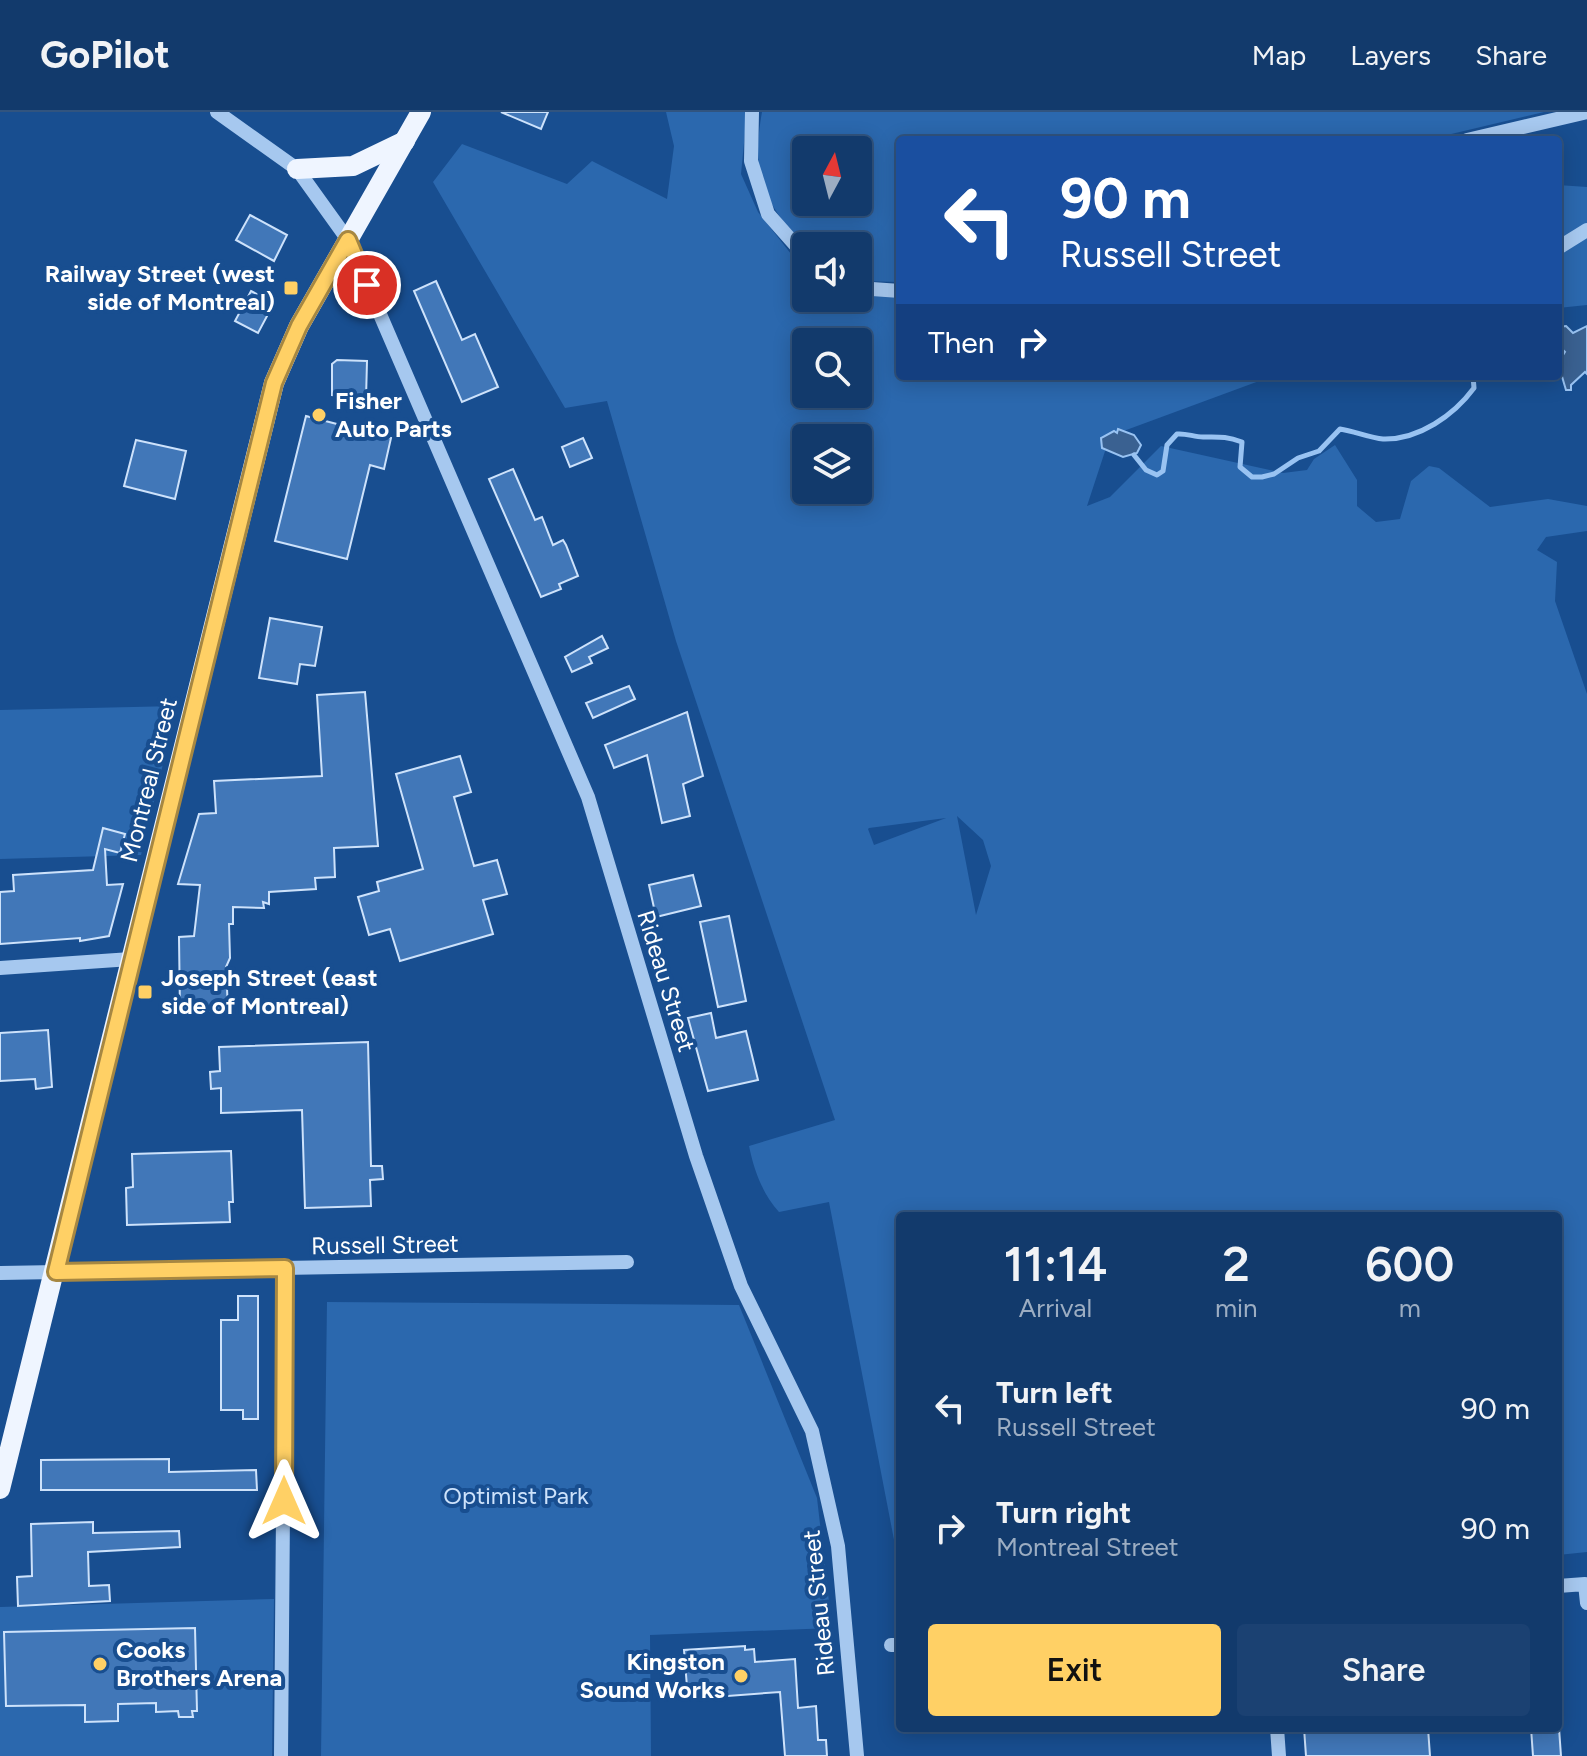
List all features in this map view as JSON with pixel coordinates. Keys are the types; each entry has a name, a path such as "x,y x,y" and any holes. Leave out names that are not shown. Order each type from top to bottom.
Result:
{"main road":[{"name":"Montreal Street","path":"0,1489 274,383 299,326 421,112"},
{"path":"297,169 353,166 405,141"}],"street":[{"name":"Rideau Street","path":"217,112 297,169 348,240 588,797 696,1156 741,1286 812,1431 838,1546 857,1756"},
{"path":"752,112 751,161 768,214 792,241"},
{"path":"1484,136 1587,112"},
{"path":"1562,246 1587,230"},
{"path":"872,289 896,291"},
{"path":"0,968 131,959"},
{"name":"Russell Street","path":"0,1273 627,1262"},
{"path":"281,1756 285,1268"},
{"path":"1562,1586 1585,1584 1587,1603"},
{"path":"1277,1732 1279,1756"}],"green space":[{"path":"666,112 747,112 741,174 758,212 792,255 792,312 872,312 872,295 896,296 896,380 1262,380 1110,436 1087,506 1110,497 1161,446 1283,473 1307,470 1314,459 1335,445 1357,480 1357,506 1376,522 1400,519 1411,481 1429,466 1439,468 1490,507 1548,499 1587,506 1587,531 1546,537 1537,550 1557,562 1555,601 1587,694 1587,1552 1562,1555 1562,1212 896,1212 896,1550 829,1202 779,1212 760,1181 749,1146 835,1120 676,641 607,401 565,408 433,182 462,144 567,184 592,161 667,199 674,146","holes":["957,816 983,840 991,866 976,915","946,818 874,845 869,828"]},
{"path":"762,112 1544,112 1443,136 896,136 896,282 872,281 872,232 792,233 771,202 760,172 758,155"},
{"path":"1562,185 1587,187 1587,305 1562,308"},
{"path":"177,706 141,855 0,859 0,710"},
{"name":"Optimist Park","path":"327,1302 739,1305 817,1498 832,1628 650,1635 651,1756 321,1756"},
{"path":"274,1599 272,1756 0,1756 0,1607"}],"shaded area":[{"path":"1562,326 1566,326 1573,333 1587,326 1587,374 1585,372 1571,385 1571,390 1566,390 1562,376 1562,357 1565,352 1562,349"},
{"path":"1118,429 1134,435 1141,445 1137,453 1123,457 1102,448 1101,438 1114,431 1117,433"}],"building":[{"path":"501,112 548,112 541,129"},
{"path":"250,215 287,235 274,261 236,240"},
{"path":"436,281 462,340 475,334 498,387 462,402 414,291"},
{"path":"251,291 274,303 258,333 235,321"},
{"path":"337,360 367,361 366,399 332,395 332,364"},
{"path":"306,416 391,438 384,469 370,465 347,559 275,541"},
{"path":"583,438 592,458 570,467 562,447"},
{"path":"136,440 186,451 175,499 124,486"},
{"path":"513,469 535,520 542,517 553,545 563,540 578,576 559,584 561,589 541,597 489,479"},
{"path":"270,618 322,627 315,666 300,664 297,684 259,678"},
{"path":"602,636 608,648 589,657 592,663 572,672 565,657"},
{"path":"629,686 635,699 593,718 586,703"},
{"path":"365,692 378,846 334,848 335,877 315,878 316,889 269,892 269,904 263,902 264,908 233,907 233,924 229,924 230,958 226,967 228,1010 180,1012 179,937 194,936 200,885 178,884 199,814 216,813 214,781 322,776 317,695"},
{"path":"687,712 703,776 683,784 690,816 662,823 647,755 614,768 605,745"},
{"path":"460,756 471,792 454,797 474,866 497,860 507,894 483,900 493,934 400,961 390,929 369,935 358,897 379,891 377,882 423,869 396,774"},
{"path":"103,828 125,834 120,853 105,849 107,885 123,884 109,936 80,941 80,938 0,944 0,892 14,891 13,875 93,870"},
{"path":"693,875 701,906 656,917 649,885"},
{"path":"729,916 746,1001 718,1007 700,922"},
{"path":"711,1013 716,1038 746,1031 758,1080 708,1091 688,1018"},
{"path":"48,1030 52,1087 36,1089 35,1079 0,1081 0,1033"},
{"path":"368,1042 371,1166 382,1166 383,1179 370,1180 371,1206 305,1208 302,1110 221,1113 221,1088 211,1089 210,1072 220,1071 219,1047"},
{"path":"231,1151 233,1202 229,1202 230,1222 127,1225 126,1188 133,1187 132,1154"},
{"path":"238,1296 258,1296 258,1419 243,1419 243,1410 221,1410 221,1320 238,1320"},
{"path":"169,1459 169,1472 256,1470 257,1490 41,1490 41,1460"},
{"path":"93,1522 93,1533 179,1531 180,1547 88,1552 89,1586 109,1585 110,1601 18,1606 17,1577 32,1576 31,1524"},
{"name":"Cooks Brothers Arena","path":"195,1628 197,1711 192,1711 193,1717 179,1717 178,1711 156,1712 156,1703 118,1704 118,1721 85,1722 85,1705 6,1706 4,1632"},
{"name":"Kingston Sound Works","path":"745,1646 745,1650 754,1649 755,1662 795,1659 798,1708 816,1706 818,1740 826,1740 827,1756 785,1756 780,1692 688,1699 684,1650"},
{"path":"1304,1732 1428,1732 1430,1756 1306,1756"},
{"path":"1531,1732 1559,1732 1561,1756 1533,1756"}],"waterway":[{"path":"1134,455 1146,470 1157,475 1163,471 1167,445 1177,434 1227,438 1242,442 1240,467 1252,477 1262,477 1319,451 1340,429 1383,439 1422,430 1456,408 1474,388 1473,380"}],"place":[{"name":"Railway Street (west side of Montreal)","path":"291,288"},
{"name":"Fisher Auto Parts","path":"319,415"},
{"name":"Joseph Street (east side of Montreal)","path":"145,992"},
{"name":"Cooks Brothers Arena","path":"100,1664"},
{"name":"Kingston Sound Works","path":"741,1676"}],"route":[{"path":"284,1501 285,1268 56,1272 274,383 299,326 348,240 367,285"}]}
